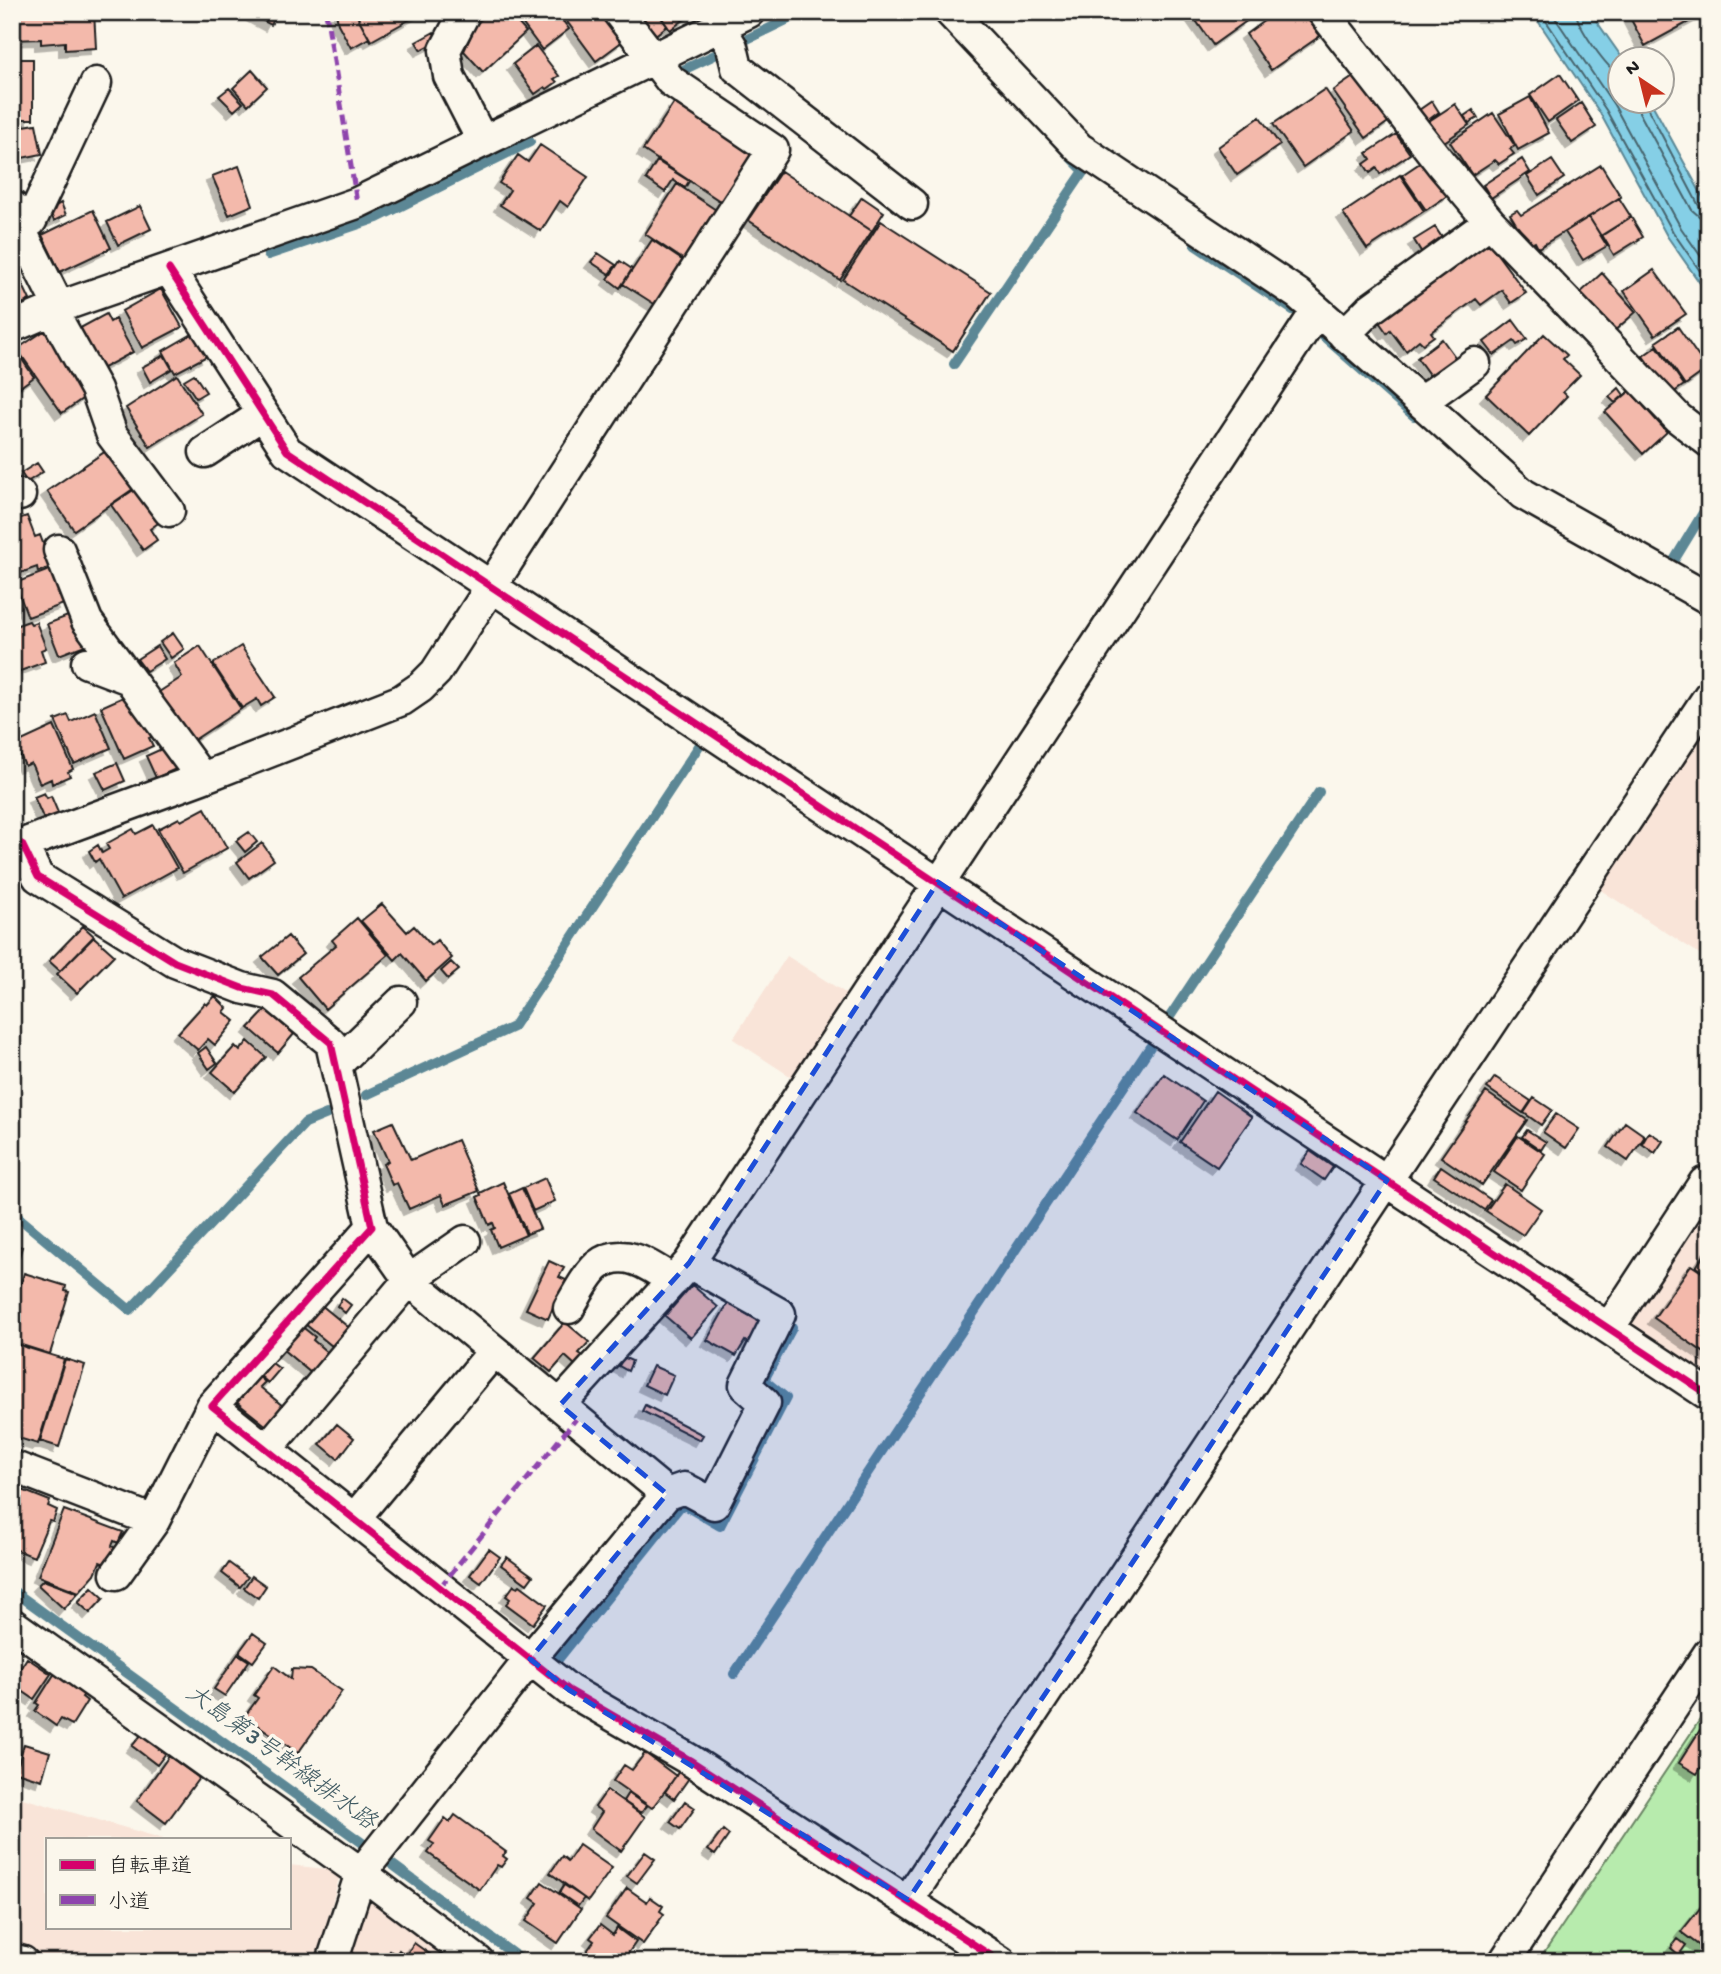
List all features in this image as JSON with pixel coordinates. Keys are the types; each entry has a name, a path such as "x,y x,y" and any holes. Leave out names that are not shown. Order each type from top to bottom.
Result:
{"street":[{"path":"618,12 671,81 773,150 436,672 402,700 15,847 38,877 175,962 242,988 273,995 331,1043 372,1227 409,1280 667,1494"},
{"path":"950,12 1079,148 1298,294 1523,494 1709,599"},
{"path":"1322,12 1490,222 1678,418 1709,442"},
{"path":"464,14 445,50 449,76 483,142"},
{"path":"12,327 55,309 357,203 737,17"},
{"path":"737,17 732,47 737,68 912,204"},
{"path":"16,216 31,221 96,83"},
{"path":"16,216 55,309 96,389 112,435 169,511"},
{"path":"1344,335 1369,310 1490,222"},
{"path":"169,269 287,451 1709,1395"},
{"path":"560,1405 681,1272 1317,312"},
{"path":"1421,402 1475,363"},
{"path":"205,452 263,414"},
{"path":"59,550 86,621 202,778"},
{"path":"87,663 129,679"},
{"path":"908,1900 1709,696"},
{"path":"336,1065 401,1002"},
{"path":"1609,1328 1704,1183"},
{"path":"116,1574 154,1521 212,1406 372,1227"},
{"path":"266,1450 409,1280 465,1241"},
{"path":"332,1962 371,1860 530,1659 667,1494 684,1488 714,1504 765,1403 745,1385 780,1314 681,1272 632,1258 610,1259 595,1267 569,1308"},
{"path":"354,1519 494,1351"},
{"path":"212,1406 569,1690 690,1760 1001,1962"},
{"path":"12,1466 154,1521"},
{"path":"12,1624 371,1860 479,1962"},
{"path":"1504,1962 1709,1653"},
{"path":"12,1959 23,1962"}],"highlighted area":[{"path":"938,882 1387,1180 908,1900 569,1690 530,1659 667,1494 560,1405 689,1263"}],"shaded area":[{"path":"1709,722 1709,960 1599,889"},
{"path":"787,956 847,994 793,1078 733,1039"},
{"path":"1709,1198 1709,1381 1622,1324"},
{"path":"12,1795 161,1838 46,1838 46,1928 290,1928 290,1865 335,1870 339,1878 316,1962 12,1962"},
{"path":"379,1902 459,1962 347,1962 364,1903"}],"green space":[{"path":"1709,1706 1709,1962 1538,1962"}],"water":[{"path":"1532,12 1590,12 1614,46 1606,46 1606,116 1659,116 1709,208 1709,296 1667,236 1600,113"}],"building":[{"path":"12,12 94,12 96,48 65,50 65,42 41,44 41,39 12,40"},
{"path":"247,12 278,12 271,25"},
{"path":"336,12 355,12 369,38 351,48 338,24"},
{"path":"355,12 423,12 371,41"},
{"path":"489,12 508,12 526,32 483,72 464,51 476,24"},
{"path":"514,12 556,12 569,29 542,50"},
{"path":"560,12 602,12 623,41 596,61"},
{"path":"637,12 657,12 667,26 654,36"},
{"path":"658,12 694,12 670,30"},
{"path":"1190,12 1243,12 1248,20 1213,45"},
{"path":"1276,12 1303,12 1320,36 1271,70 1246,34"},
{"path":"1627,12 1707,12 1645,46"},
{"path":"434,32 439,41 421,50 416,42"},
{"path":"536,46 559,76 554,79 557,82 535,94 513,64"},
{"path":"12,59 33,59 33,119 17,119 17,125 12,125"},
{"path":"252,70 267,87 248,105 233,88"},
{"path":"1359,73 1391,120 1366,138 1333,91"},
{"path":"1560,74 1578,101 1548,122 1530,95"},
{"path":"229,88 243,103 234,111 219,96"},
{"path":"1325,89 1354,131 1303,167 1273,124"},
{"path":"1530,97 1549,133 1518,150 1499,114"},
{"path":"1432,101 1439,112 1427,121 1419,110"},
{"path":"674,103 702,121 706,114 736,133 731,140 755,155 723,203 643,150"},
{"path":"1581,103 1596,127 1572,143 1556,120"},
{"path":"1455,104 1469,125 1444,142 1429,121"},
{"path":"1473,110 1478,118 1469,123 1464,116"},
{"path":"1493,113 1515,146 1510,149 1514,154 1499,164 1495,160 1472,175 1450,142"},
{"path":"1260,117 1280,145 1237,175 1218,147"},
{"path":"36,124 42,154 12,160 12,128"},
{"path":"1396,134 1410,154 1380,174 1377,168 1370,173 1364,164 1371,159 1367,153"},
{"path":"540,145 588,177 568,207 560,201 541,231 500,205 510,190 499,183 518,155 528,162"},
{"path":"1426,159 1450,194 1426,210 1402,175"},
{"path":"1522,159 1530,172 1491,198 1483,185"},
{"path":"1552,160 1564,178 1539,195 1527,176"},
{"path":"657,161 689,181 685,188 673,180 665,192 646,179"},
{"path":"1601,165 1621,197 1538,248 1535,242 1529,245 1510,214 1517,210 1521,215"},
{"path":"239,166 253,205 229,215 212,176"},
{"path":"781,171 872,231 840,280 748,220"},
{"path":"1400,175 1424,211 1367,249 1343,213"},
{"path":"677,184 716,210 684,260 645,234"},
{"path":"862,197 884,212 872,231 849,216"},
{"path":"1619,198 1631,217 1601,236 1589,217"},
{"path":"61,203 66,215 54,221 49,210"},
{"path":"140,206 151,229 118,245 107,222"},
{"path":"93,210 111,248 60,272 42,235"},
{"path":"1589,217 1607,246 1583,260 1565,232"},
{"path":"1631,217 1643,237 1614,255 1602,235"},
{"path":"881,221 991,292 953,351 843,280"},
{"path":"1435,227 1443,239 1422,253 1414,240"},
{"path":"1486,239 1526,293 1511,303 1502,290 1481,305 1476,299 1431,332 1434,336 1423,344 1419,340 1406,351 1390,330 1387,333 1377,319"},
{"path":"652,240 688,264 659,307 623,284"},
{"path":"598,253 616,265 609,274 591,262"},
{"path":"620,261 632,269 620,288 608,279"},
{"path":"12,262 30,300 12,309"},
{"path":"1654,270 1686,314 1655,335 1624,291"},
{"path":"1602,273 1636,312 1613,332 1579,294"},
{"path":"161,289 182,327 142,348 122,311"},
{"path":"106,314 110,322 115,319 133,352 96,372 73,332"},
{"path":"1513,320 1527,339 1517,345 1514,341 1494,355 1484,342"},
{"path":"1678,327 1707,369 1685,385 1656,342"},
{"path":"47,329 92,392 62,413 17,349"},
{"path":"194,333 207,356 175,373 163,351"},
{"path":"1544,334 1567,355 1563,359 1580,375 1563,392 1567,396 1529,436 1486,395"},
{"path":"1442,339 1458,361 1433,380 1417,358"},
{"path":"1657,346 1684,385 1670,395 1643,356"},
{"path":"16,351 34,377 13,392 12,354"},
{"path":"164,355 172,369 150,382 142,367"},
{"path":"194,374 206,392 196,398 184,380"},
{"path":"177,375 202,414 150,447 126,408"},
{"path":"1619,388 1624,395 1615,403 1609,397"},
{"path":"1630,391 1667,432 1643,454 1605,412"},
{"path":"106,451 133,489 74,530 47,491"},
{"path":"37,463 43,472 27,482 21,473"},
{"path":"138,487 161,521 150,529 157,540 143,550 111,505"},
{"path":"27,516 35,537 40,535 46,551 56,565 38,572 37,567 12,576 12,521"},
{"path":"57,567 68,595 61,598 64,604 28,617 15,583"},
{"path":"73,614 85,645 59,655 47,624"},
{"path":"29,621 31,624 36,622 46,648 41,650 45,662 12,674 12,627"},
{"path":"173,633 184,649 171,658 160,642"},
{"path":"157,646 165,659 146,671 137,659"},
{"path":"200,646 241,709 191,742 159,692 182,677 174,663"},
{"path":"241,646 275,697 261,706 257,699 242,708 213,664"},
{"path":"130,694 157,735 149,738 153,746 124,759 101,707"},
{"path":"95,711 111,748 74,764 55,720 68,715 71,722"},
{"path":"54,726 73,769 68,772 70,776 52,784 51,779 40,784 31,763 25,766 15,744"},
{"path":"168,746 178,768 156,778 146,756"},
{"path":"117,763 125,781 105,790 96,772"},
{"path":"44,793 47,798 51,796 59,815 45,822 34,797"},
{"path":"205,808 227,848 183,873 158,829"},
{"path":"153,825 177,868 121,899 99,859 95,862 89,851 98,845 102,853 109,849 106,844 133,829 136,834"},
{"path":"249,832 257,842 245,852 236,841"},
{"path":"262,843 274,860 249,878 237,862"},
{"path":"382,904 407,932 414,926 431,945 437,940 452,958 426,981 402,953 395,960 361,921"},
{"path":"357,918 388,955 325,1009 298,977 336,945 332,940"},
{"path":"83,926 94,936 60,971 49,961"},
{"path":"288,936 303,954 278,975 262,957"},
{"path":"94,937 114,955 77,993 57,974"},
{"path":"451,962 459,970 448,979 441,971"},
{"path":"215,996 227,1008 224,1012 235,1021 215,1045 208,1039 198,1050 178,1033 205,1003 207,1005"},
{"path":"266,1010 294,1034 278,1053 249,1028"},
{"path":"248,1041 266,1057 235,1092 212,1072 235,1046 240,1051"},
{"path":"206,1047 217,1063 209,1069 198,1053"},
{"path":"1164,1074 1203,1101 1177,1140 1137,1113"},
{"path":"1495,1077 1531,1101 1523,1113 1487,1088"},
{"path":"1215,1091 1252,1117 1217,1167 1180,1142"},
{"path":"1486,1092 1527,1120 1482,1185 1441,1157"},
{"path":"1534,1098 1552,1110 1541,1125 1524,1113"},
{"path":"1556,1114 1579,1129 1566,1148 1543,1132"},
{"path":"393,1122 411,1160 457,1140 479,1191 445,1205 441,1195 409,1209 397,1183 392,1185 383,1164 388,1161 374,1130"},
{"path":"1625,1122 1645,1136 1628,1161 1608,1147"},
{"path":"1527,1130 1546,1142 1541,1150 1522,1137"},
{"path":"1649,1132 1663,1141 1655,1153 1642,1144"},
{"path":"1518,1136 1545,1154 1521,1190 1494,1172"},
{"path":"1310,1151 1333,1167 1324,1180 1301,1164"},
{"path":"1441,1166 1491,1200 1484,1210 1434,1177"},
{"path":"545,1178 555,1201 533,1211 523,1188"},
{"path":"503,1182 526,1235 498,1247 491,1230 495,1228 493,1223 489,1225 477,1197"},
{"path":"1505,1184 1541,1209 1523,1235 1486,1211"},
{"path":"522,1188 540,1229 527,1234 509,1194"},
{"path":"12,1244 22,1247 12,1280"},
{"path":"1709,1248 1709,1276 1696,1267"},
{"path":"549,1261 564,1268 559,1277 566,1280 560,1300 557,1298 548,1319 526,1309"},
{"path":"1691,1265 1709,1277 1709,1356 1654,1318"},
{"path":"24,1273 66,1286 65,1291 69,1292 50,1354 12,1342 12,1313"},
{"path":"692,1285 718,1307 691,1338 665,1316"},
{"path":"342,1298 351,1305 345,1313 337,1306"},
{"path":"728,1303 762,1323 749,1344 745,1341 736,1356 707,1340"},
{"path":"320,1304 348,1327 332,1346 304,1323"},
{"path":"565,1322 589,1342 579,1353 583,1356 575,1365 565,1356 551,1372 534,1358"},
{"path":"300,1325 315,1337 313,1340 328,1353 311,1373 281,1348"},
{"path":"12,1343 64,1359 38,1444 12,1436"},
{"path":"623,1357 632,1361 628,1371 619,1366"},
{"path":"65,1359 85,1365 59,1447 40,1441"},
{"path":"268,1360 280,1369 268,1383 257,1373"},
{"path":"653,1366 674,1375 665,1395 644,1385"},
{"path":"257,1375 265,1382 260,1387 284,1407 268,1427 235,1401"},
{"path":"645,1405 703,1435 700,1440 642,1411"},
{"path":"337,1424 354,1438 338,1459 320,1444"},
{"path":"12,1486 50,1501 48,1506 57,1510 53,1522 49,1521 34,1557 12,1548"},
{"path":"64,1510 123,1532 118,1543 114,1541 112,1546 115,1548 108,1565 100,1562 95,1574 79,1592 38,1576"},
{"path":"489,1549 500,1557 481,1583 470,1575"},
{"path":"507,1557 533,1576 527,1584 501,1565"},
{"path":"229,1563 248,1577 240,1587 222,1573"},
{"path":"252,1576 266,1586 258,1598 244,1588"},
{"path":"43,1580 78,1593 64,1609 38,1585"},
{"path":"514,1585 520,1585 547,1605 533,1624 506,1604 510,1599 506,1596"},
{"path":"92,1587 104,1598 90,1613 78,1602"},
{"path":"253,1633 267,1643 253,1662 239,1652"},
{"path":"238,1654 249,1661 225,1696 214,1689"},
{"path":"27,1658 51,1674 34,1699 12,1684"},
{"path":"274,1666 291,1679 292,1669 311,1670 342,1691 298,1753 245,1716 258,1698 254,1695"},
{"path":"55,1673 85,1693 82,1697 87,1701 72,1725 61,1719 56,1726 35,1711 39,1705 36,1703"},
{"path":"1700,1730 1709,1736 1709,1756 1697,1774 1679,1763"},
{"path":"141,1735 166,1753 157,1765 132,1746"},
{"path":"24,1744 50,1752 42,1780 16,1772"},
{"path":"645,1753 676,1776 652,1808 613,1781 624,1765 632,1770"},
{"path":"169,1756 199,1778 166,1823 137,1801"},
{"path":"679,1771 689,1778 674,1799 665,1792"},
{"path":"607,1790 645,1817 621,1851 591,1829 602,1812 595,1807"},
{"path":"628,1793 647,1806 641,1813 623,1801"},
{"path":"685,1801 695,1808 680,1829 670,1822"},
{"path":"455,1815 506,1852 503,1856 507,1859 501,1867 497,1865 480,1890 428,1853 434,1844 429,1841 445,1818 450,1822"},
{"path":"723,1830 729,1835 715,1855 708,1850"},
{"path":"579,1845 612,1868 588,1901 550,1873 562,1856 568,1861"},
{"path":"645,1852 655,1859 637,1883 627,1876"},
{"path":"542,1882 581,1909 558,1943 526,1921 538,1903 531,1898"},
{"path":"564,1885 584,1898 578,1906 559,1893"},
{"path":"627,1888 647,1902 650,1897 663,1906 660,1911 664,1914 643,1944 606,1918"},
{"path":"1709,1897 1709,1938 1701,1947 1681,1932"},
{"path":"600,1925 613,1935 617,1928 636,1942 622,1962 587,1962 582,1958 594,1941 590,1938"},
{"path":"1678,1939 1686,1945 1679,1955 1671,1948"},
{"path":"414,1943 441,1962 401,1962"},
{"path":"399,1950 405,1955 399,1962 383,1962 390,1951 396,1955"}],"waterway":[{"path":"741,42 803,12"},
{"path":"681,71 721,52"},
{"path":"268,255 377,218 530,142"},
{"path":"954,364 1084,171 1071,158"},
{"path":"1195,245 1293,310"},
{"path":"1322,335 1414,416"},
{"path":"1673,562 1709,503"},
{"path":"366,1095 513,1027 699,746"},
{"path":"1169,1018 1319,792"},
{"path":"734,1674 1150,1047"},
{"path":"12,1212 130,1310 305,1123 327,1114"},
{"path":"556,1662 682,1504 720,1526 786,1398 764,1380 792,1328"},
{"name":"大島第3号幹線排水路","path":"12,1590 524,1962"}],"marked path":[{"path":"326,12 357,203"},
{"path":"440,1587 576,1419"}],"cycle path":[{"path":"169,269 287,451 1709,1395"},
{"path":"22,844 38,877 175,962 242,988 273,995 331,1043 372,1227 212,1406 569,1690 690,1760 1001,1962"}]}
